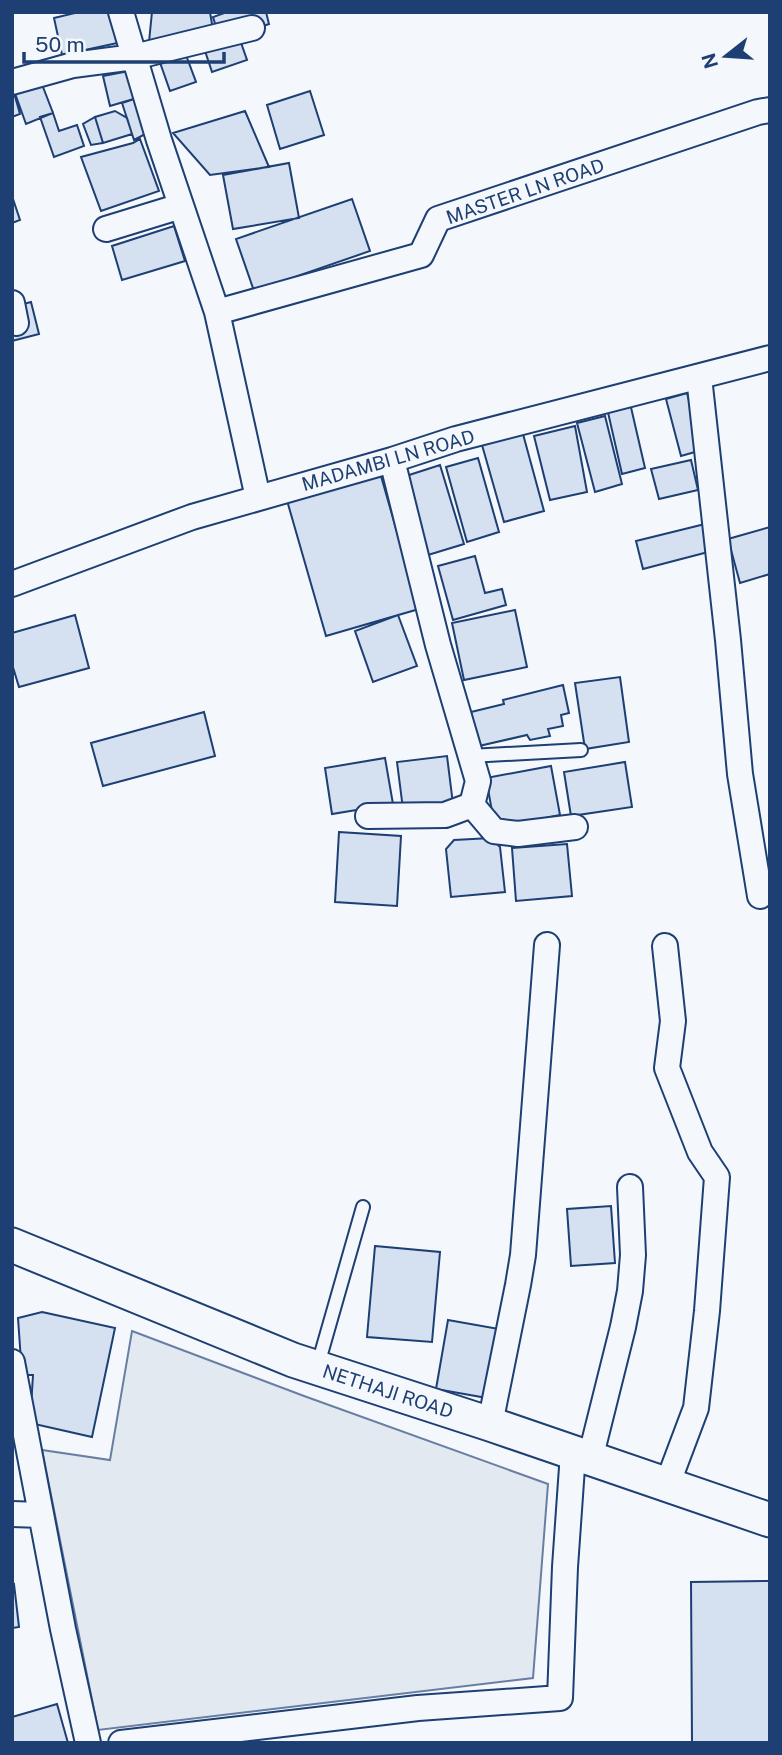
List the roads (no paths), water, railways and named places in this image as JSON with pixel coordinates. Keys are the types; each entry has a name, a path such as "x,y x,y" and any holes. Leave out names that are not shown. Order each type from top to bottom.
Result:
{"street":[{"path":"121,12 217,312 258,498"},
{"path":"12,82 74,65 134,57 252,28"},
{"name":"MASTER LN ROAD","path":"217,312 421,255 438,219 770,110"},
{"path":"106,229 181,206"},
{"name":"MADAMBI LN ROAD","path":"12,584 192,517 456,439 770,358"},
{"path":"699,377 740,774 760,896"},
{"path":"392,460 438,645 478,781 472,805"},
{"path":"368,816 445,816 472,805"},
{"path":"472,805 494,831 518,834 575,827"},
{"path":"490,1424 523,1255 547,945"},
{"path":"665,946 673,1021 667,1068 700,1152 718,1177 696,1408 667,1485"},
{"path":"121,1743 418,1708 560,1698 565,1567 582,1456 623,1327 629,1291 633,1255 630,1187"},
{"name":"NETHAJI ROAD","path":"12,1245 293,1360 770,1520"},
{"path":"12,1362 62,1629 88,1743"},
{"path":"12,1514 41,1515"}],"lane":[{"path":"470,756 581,750"},
{"path":"317,1368 363,1207"}]}
